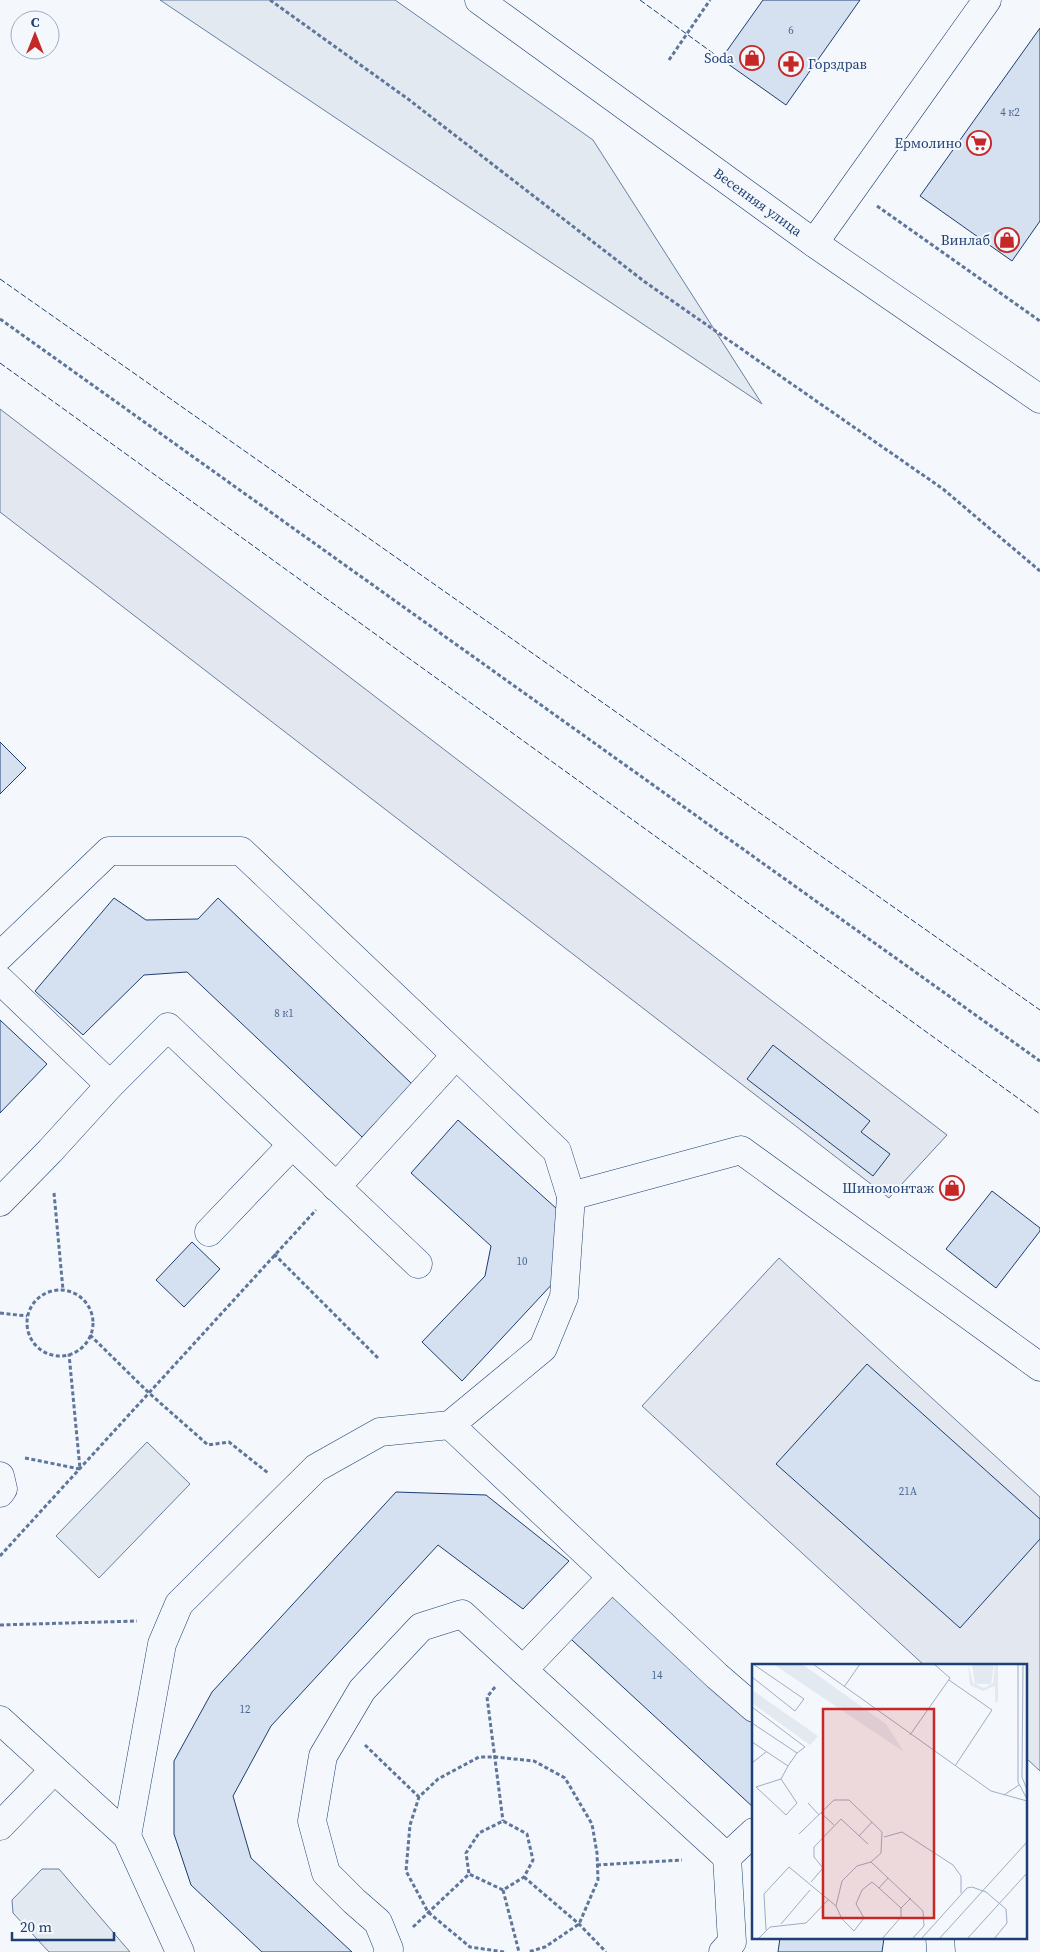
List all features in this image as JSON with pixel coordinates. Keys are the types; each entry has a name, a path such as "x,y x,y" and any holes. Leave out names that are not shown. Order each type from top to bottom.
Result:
{"street":[{"name":"Весенняя улица","path":"479,0 814,243 1040,399"},
{"path":"814,243 986,0"},
{"path":"0,956 109,850 241,851 557,1150 571,1196 564,1297 543,1348 450,1425 380,1432 316,1468 179,1604 162,1644 127,1836"},
{"path":"0,980 110,1085"},
{"path":"0,1202 110,1085 168,1027 418,1264"},
{"path":"336,1187 456,1054"},
{"path":"209,1232 292,1145"},
{"path":"571,1196 741,1150 1040,1367"},
{"path":"450,1425 717,1676 752,1706"},
{"path":"0,1493 3,1489 9,1466"},
{"path":"518,1666 612,1577"},
{"path":"388,1951 378,1922 326,1873 312,1821 323,1756 362,1690 421,1627 462,1614 727,1857 732,1942 723,1952"},
{"path":"0,1720 127,1836 180,1952"},
{"path":"0,1826 54,1770"},
{"path":"727,1857 752,1834"}],"path":[{"path":"270,0 408,99 644,282 943,490 1040,571"},
{"path":"669,60 710,0"},
{"path":"853,188 1040,321"},
{"path":"0,319 1040,1061"},
{"path":"50,1150 63,1290"},
{"path":"0,1556 336,1187"},
{"path":"274,1254 379,1359"},
{"path":"51,1290 63,1290 75,1293 85,1301 93,1323 90,1335 83,1346 69,1354 57,1356 44,1352 33,1342 27,1330 27,1316 32,1305 40,1296 51,1290"},
{"path":"0,1313 27,1316"},
{"path":"90,1335 149,1393 208,1445 229,1442 292,1492"},
{"path":"69,1354 80,1469"},
{"path":"9,1466 80,1469"},
{"path":"0,1625 172,1620"},
{"path":"503,1821 487,1697 518,1666"},
{"path":"342,1723 419,1797"},
{"path":"504,1952 470,1947 428,1912 406,1871 410,1825 419,1797 438,1779 479,1757 534,1761 565,1778 592,1824 598,1880 579,1924 545,1947 528,1952"},
{"path":"469,1874 466,1853 479,1833 503,1821"},
{"path":"503,1821 527,1834 533,1860 524,1877 504,1890"},
{"path":"597,1865 727,1857"},
{"path":"388,1951 469,1874"},
{"path":"469,1874 504,1890"},
{"path":"524,1877 579,1924 606,1952"},
{"path":"504,1890 519,1952"}],"shaded area":[{"path":"160,0 395,0 593,140 762,404"},
{"path":"0,409 947,1135 889,1198 0,512"},
{"path":"779,1258 1040,1497 1040,1771 1028,1760 1028,1664 923,1664 642,1406"},
{"path":"147,1442 190,1484 99,1578 56,1536"},
{"path":"42,1869 59,1869 130,1952 49,1952 13,1913 12,1900"}],"building":[{"path":"763,0 860,0 786,105 721,59"},
{"path":"1040,28 1040,221 1012,261 920,196"},
{"path":"0,742 26,768 0,794"},
{"path":"114,898 146,920 198,919 218,898 412,1084 362,1137 187,972 144,975 83,1035 35,991"},
{"path":"0,1020 47,1064 0,1113"},
{"path":"773,1045 870,1121 861,1132 890,1154 873,1176 747,1079"},
{"path":"458,1120 557,1209 555,1281 462,1381 422,1342 485,1276 491,1246 411,1173"},
{"path":"992,1191 1040,1228 1040,1231 996,1288 946,1249"},
{"path":"192,1242 220,1269 184,1307 156,1280"},
{"path":"867,1364 1040,1519 1040,1539 960,1628 776,1464"},
{"path":"396,1492 486,1495 569,1561 523,1609 438,1545 271,1726 233,1796 251,1858 352,1952 262,1952 191,1885 174,1834 174,1761 212,1692"},
{"path":"604,1582 752,1719 752,1806 560,1629"},
{"path":"780,1940 884,1940 882,1952 778,1952"}],"fence":[{"path":"640,0 721,59"},
{"path":"0,279 1040,1010"},
{"path":"0,363 1040,1114"}],"place":[{"name":"Soda","path":"752,58"},
{"name":"Горздрав","path":"791,64"},
{"name":"Ермолино","path":"979,143"},
{"name":"Винлаб","path":"1007,240"},
{"name":"Шиномонтаж","path":"952,1188"}]}
